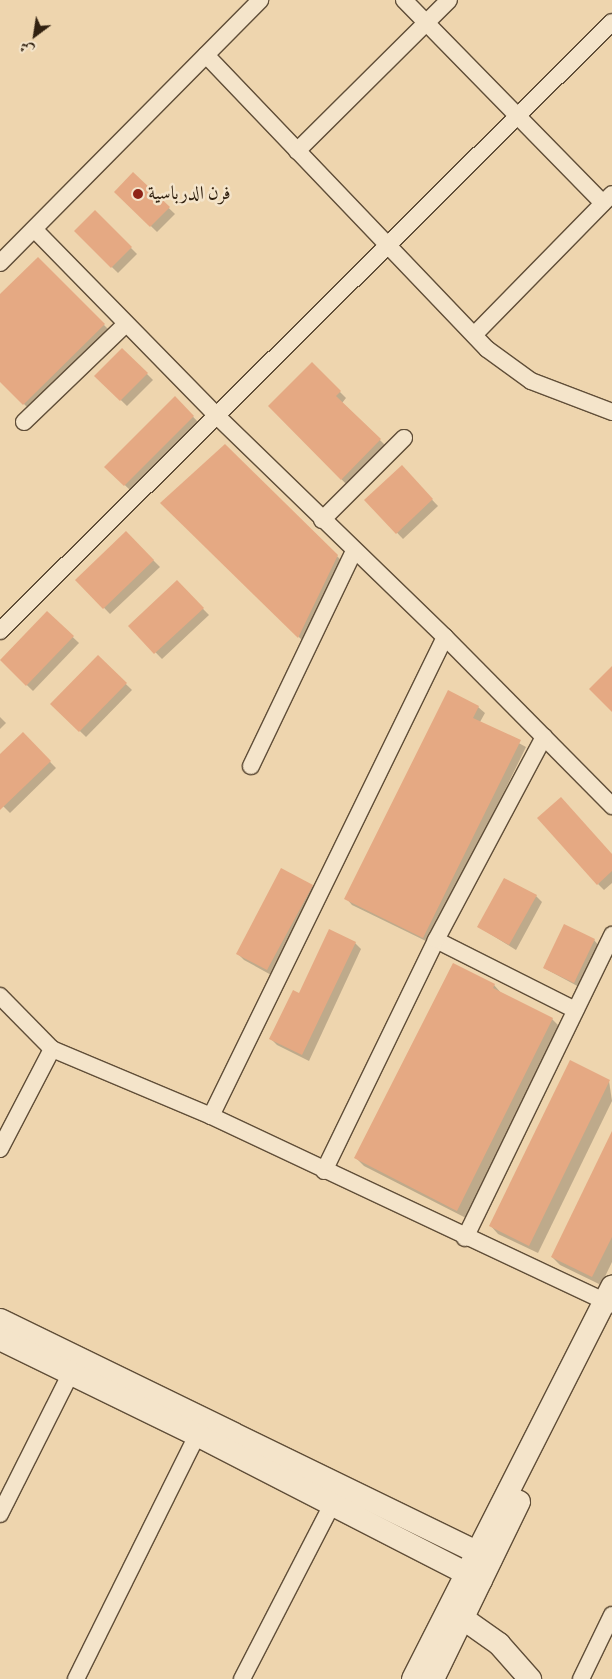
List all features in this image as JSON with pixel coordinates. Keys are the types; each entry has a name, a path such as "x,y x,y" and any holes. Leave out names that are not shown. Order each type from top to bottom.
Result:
{"street":[{"path":"0,262 260,0"},
{"path":"404,0 518,116 608,198 474,335"},
{"path":"297,152 449,0"},
{"path":"0,631 218,417 612,22"},
{"path":"206,55 388,247 474,335 517,374 546,388 612,412"},
{"path":"34,229 218,417 354,551 445,636 612,806"},
{"path":"24,422 126,324"},
{"path":"322,520 404,438"},
{"path":"251,766 354,551"},
{"path":"210,1116 445,636"},
{"path":"324,1171 436,940 544,738"},
{"path":"465,1238 612,934"},
{"path":"436,940 575,1010"},
{"path":"0,996 52,1049 210,1116 465,1238 610,1301 456,1613 433,1679"},
{"path":"0,1149 52,1049"},
{"path":"0,1320 484,1556"},
{"path":"0,1339 197,1434 473,1577"},
{"path":"0,1514 71,1373"},
{"path":"76,1679 197,1434"},
{"path":"242,1679 333,1503"},
{"path":"456,1613 499,1644 530,1679"},
{"path":"413,1679 456,1613"},
{"path":"581,1679 612,1615"},
{"path":"484,1635 493,1657 510,1679"}],"building":[{"path":"133,172 170,207 150,227 114,192"},
{"path":"95,210 132,247 111,268 74,231"},
{"path":"38,257 105,324 23,405 0,382 0,294"},
{"path":"122,348 148,373 120,401 94,376"},
{"path":"312,362 341,391 336,396 381,439 341,480 268,406"},
{"path":"175,396 194,416 124,486 104,467"},
{"path":"225,444 338,555 298,638 160,503"},
{"path":"402,465 433,499 396,534 364,500"},
{"path":"126,531 154,560 103,609 75,580"},
{"path":"177,580 204,608 154,654 128,626"},
{"path":"47,611 74,636 26,686 0,660"},
{"path":"98,655 127,683 79,732 50,704"},
{"path":"612,666 612,712 589,689"},
{"path":"448,690 479,706 473,718 521,740 423,938 344,899"},
{"path":"23,732 51,761 0,810 0,754"},
{"path":"561,797 612,854 612,871 597,885 537,818"},
{"path":"281,868 313,885 267,970 236,954"},
{"path":"504,878 537,895 509,945 477,927"},
{"path":"564,924 595,939 574,983 543,968"},
{"path":"329,929 356,942 302,1055 269,1039 293,990 299,993"},
{"path":"453,963 495,984 493,988 553,1018 457,1211 354,1158"},
{"path":"570,1060 610,1080 529,1246 489,1226"},
{"path":"612,1131 612,1237 592,1277 551,1257"}],"place":[{"name":"فرن الدرباسية","path":"138,194"}]}
